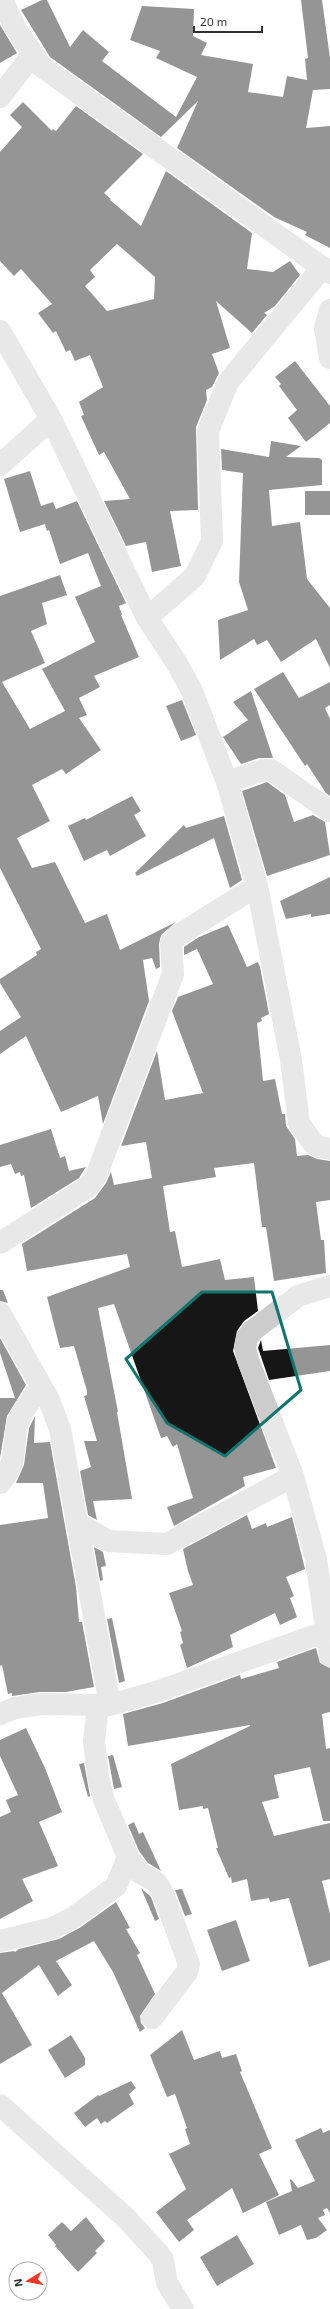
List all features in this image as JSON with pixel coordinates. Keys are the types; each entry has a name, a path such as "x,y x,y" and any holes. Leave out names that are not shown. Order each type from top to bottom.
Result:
{"street":[{"path":"2,0 32,55 51,74 327,270 228,382 208,431 212,541 195,576 147,618"},
{"path":"0,97 32,55"},
{"path":"330,310 326,328 330,358"},
{"path":"0,331 51,419 147,618 176,662 192,691 227,782 257,886 291,1060 299,1123 313,1143 320,1147 330,1149"},
{"path":"0,466 51,419"},
{"path":"227,782 263,770 271,770 330,812"},
{"path":"0,1243 88,1186 96,1176 174,974 171,944 177,936 257,886"},
{"path":"330,1286 298,1296 252,1331 247,1338 245,1348 254,1382 293,1476 323,1557 330,1656"},
{"path":"0,1313 41,1386 56,1415 60,1429 77,1524 104,1705 94,1741 98,1777 104,1800 128,1857 140,1873 160,1887 188,1959 187,1972 152,2018"},
{"path":"0,1483 9,1473 14,1458 20,1420 41,1386"},
{"path":"77,1524 108,1541 167,1544 293,1476"},
{"path":"0,1714 16,1708 42,1704 104,1705 159,1691 327,1630"},
{"path":"0,1941 53,1928 74,1917 116,1886 128,1857"},
{"path":"0,2105 120,2213 158,2253 163,2260 167,2283 183,2309"}],"highlighted area":[{"path":"202,1292 272,1292 301,1390 225,1456 167,1423 126,1359"}],"building":[{"path":"42,0 47,0 70,47 83,30 109,52 102,61 176,117 197,77 156,58 160,51 130,40 142,6 194,9 193,36 207,43 201,55 253,64 248,92 283,97 287,76 307,80 305,59 308,58 301,0 322,0 330,58 330,89 313,90 306,128 330,126 330,248 305,235 307,232 274,217 177,148 198,101 161,137 50,57 21,10"},
{"path":"0,25 17,53 0,63"},
{"path":"23,102 52,131 53,129 56,131 76,106 143,154 104,193 111,199 110,200 141,226 166,171 252,233 247,269 273,272 290,261 300,275 275,306 264,313 267,315 252,333 216,301 230,348 212,354 219,373 212,387 206,390 207,400 196,427 198,510 170,511 181,566 152,572 146,542 126,546 104,501 130,499 104,452 99,455 81,416 84,415 79,402 103,387 90,355 75,361 70,350 66,352 56,331 53,333 38,313 52,304 21,269 14,276 0,261 0,152 22,127 10,115","holes":["117,244 155,277 154,299 107,311 85,286 95,277 90,270"]},
{"path":"295,361 330,406 330,423 306,442 288,418 297,410 279,386 281,384 275,377"},
{"path":"271,441 301,446 286,457 319,458 322,460 322,485 269,490 272,526 300,522 307,579 330,608 330,668 316,639 281,662 267,640 257,645 254,639 220,660 218,620 248,610 239,582 243,473 222,470 221,449 269,457"},
{"path":"30,471 41,506 53,502 56,509 77,501 126,603 119,606 121,615 139,657 94,676 100,687 79,698 87,715 79,718 101,750 66,774 62,769 32,785 50,821 17,838 32,868 55,862 85,923 107,914 120,950 176,922 161,935 159,944 160,967 156,969 152,958 143,960 149,1001 103,1124 98,1096 61,1112 26,1036 0,1054 0,1031 21,1017 0,983 0,979 37,955 36,952 41,949 0,868 0,596 60,575 67,595 42,603 47,624 31,631 45,663 2,682 30,729 65,711 42,669 95,642 75,597 101,586 88,553 60,564 49,530 47,531 45,524 20,532 4,479"},
{"path":"305,491 330,491 330,515 305,515"},
{"path":"283,672 299,698 330,682 330,705 325,708 330,719 330,796 326,793 307,764 305,766 254,689"},
{"path":"251,691 273,758 259,758 241,764 223,737 248,720 233,702"},
{"path":"182,700 196,735 181,741 166,706"},
{"path":"267,782 285,795 294,822 313,815 325,822 330,855 267,876 242,791"},
{"path":"132,796 141,811 134,815 146,836 110,856 107,850 84,861 68,826 85,818 86,820"},
{"path":"224,816 242,880 230,888 214,838 137,876 135,873 184,825 186,828"},
{"path":"330,877 330,914 311,917 311,914 286,919 280,901"},
{"path":"228,925 247,967 258,962 260,967 269,1014 261,1018 262,1021 257,1023 263,1081 275,1079 282,1114 285,1114 286,1126 295,1139 297,1156 308,1155 317,1159 330,1161 330,1200 316,1202 321,1240 324,1240 326,1273 274,1281 266,1227 262,1227 254,1163 214,1168 216,1177 163,1186 170,1232 175,1231 182,1267 220,1259 225,1280 254,1277 258,1311 244,1321 237,1331 233,1351 276,1468 243,1477 245,1486 174,1526 167,1507 193,1498 177,1444 173,1447 167,1436 161,1438 114,1304 98,1308 118,1412 132,1499 93,1501 97,1520 88,1515 80,1471 91,1467 84,1441 97,1441 84,1396 87,1395 87,1391 74,1346 60,1348 47,1297 130,1267 127,1254 27,1271 22,1244 95,1198 106,1183 111,1172 114,1185 152,1178 146,1142 121,1146 157,1051 165,1100 203,1093 172,1011 178,997 213,984 197,949 184,955 184,947 199,937"},
{"path":"51,1129 60,1158 65,1156 69,1171 86,1167 79,1178 31,1208 24,1175 21,1176 20,1172 15,1174 11,1164 0,1167 0,1145"},
{"path":"0,1290 3,1290 8,1303 0,1301"},
{"path":"0,1338 26,1385 7,1416 0,1458 0,1398 15,1398 0,1353"},
{"path":"261,1340 263,1351 330,1345 330,1371 269,1380 258,1348"},
{"path":"35,1416 34,1443 50,1442 76,1587 79,1622 82,1622 94,1687 66,1692 40,1692 12,1696 12,1693 8,1694 2,1665 0,1666 0,1525 48,1518 43,1483 16,1483 24,1465 29,1428"},
{"path":"247,1515 252,1529 266,1523 267,1527 292,1517 305,1569 286,1577 294,1596 290,1598 297,1617 280,1625 275,1613 230,1635 233,1647 187,1668 180,1645 183,1643 180,1632 182,1631 169,1593 193,1585 183,1549"},
{"path":"94,1547 103,1552 106,1566 101,1567 103,1580 100,1581"},
{"path":"112,1618 125,1681 119,1683 107,1619"},
{"path":"316,1648 320,1663 330,1668 330,1712 322,1714 326,1749 330,1748 330,1821 323,1821 310,1767 274,1775 279,1798 262,1802 274,1836 330,1823 330,1879 322,1881 330,1914 330,1960 309,1967 289,1898 270,1902 269,1898 251,1901 247,1879 232,1883 231,1877 229,1878 216,1848 218,1848 208,1808 203,1809 203,1806 179,1810 171,1764 250,1725 128,1746 123,1714 163,1703 240,1675 241,1679 279,1668 277,1662"},
{"path":"26,1728 45,1768 62,1812 39,1822 58,1866 22,1879 33,1901 0,1919 0,1817 11,1812 6,1800 18,1795 0,1756 0,1740"},
{"path":"113,1755 122,1787 114,1789 108,1756"},
{"path":"84,1763 90,1796 88,1797 79,1764"},
{"path":"134,1822 139,1834 143,1832 161,1871 148,1863 139,1851 128,1825"},
{"path":"141,1888 151,1897 159,1919 155,1921"},
{"path":"182,1889 192,1914 185,1916 175,1890"},
{"path":"116,1902 130,1928 126,1929 140,1953 137,1955 155,1994 140,2016 141,2023 145,2028 140,2032 113,1972 94,1941 56,1961 72,1985 58,1996 39,1965 2,1993 32,2045 0,2064 0,1953 15,1952 19,1949 59,1939 81,1927"},
{"path":"236,1920 250,1961 222,1971 207,1930"},
{"path":"182,2030 194,2060 220,2051 222,2058 236,2054 242,2071 240,2072 272,2148 259,2154 279,2195 243,2213 232,2188 187,2220 194,2230 179,2242 156,2212 186,2189 169,2154 190,2144 185,2129 187,2128 175,2094 167,2097 150,2055"},
{"path":"71,2035 85,2058 85,2065 65,2078 48,2050"},
{"path":"131,2081 136,2088 129,2094 134,2104 107,2123 105,2121 101,2124 97,2118 85,2127 74,2113 98,2095 99,2096"},
{"path":"321,2128 323,2133 330,2130 330,2213 327,2208 323,2210 325,2215 318,2218 327,2230 316,2238 307,2240 301,2225 279,2235 266,2202 292,2191 291,2179 298,2188 315,2181 295,2140"},
{"path":"86,2217 105,2241 95,2251 97,2253 78,2272 55,2246 56,2245 48,2235 62,2222 71,2231"},
{"path":"237,2235 254,2264 217,2286 200,2257"}]}
